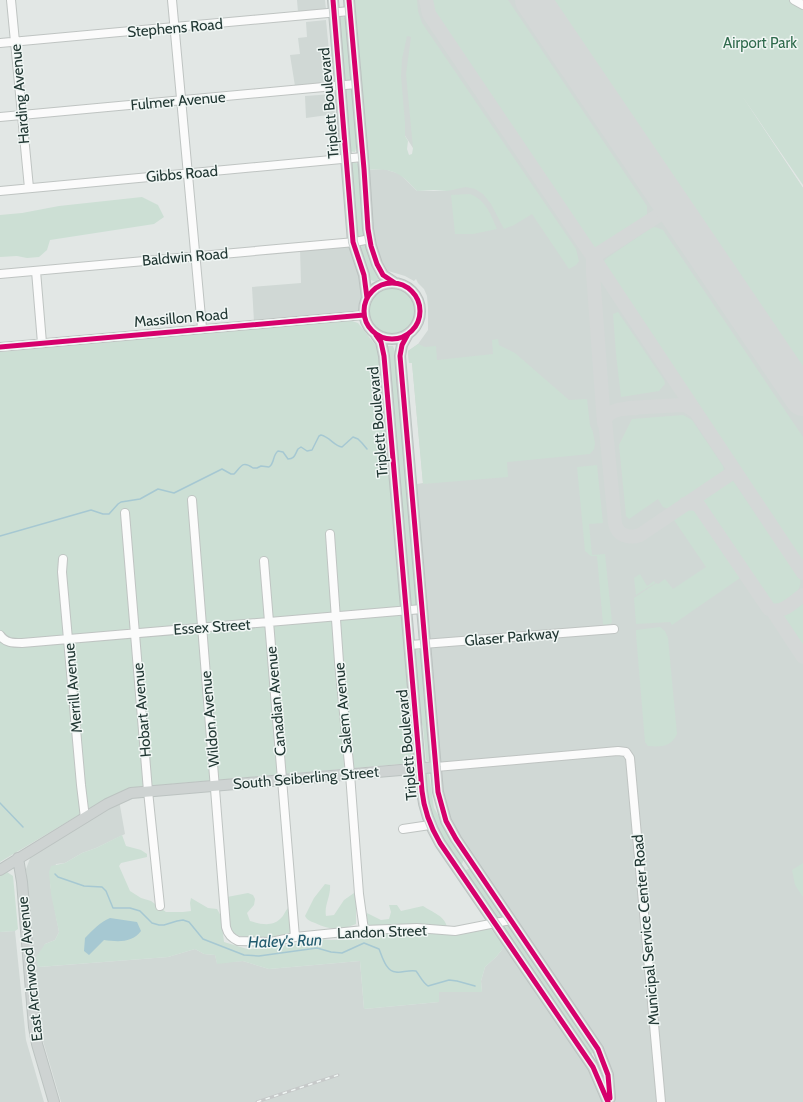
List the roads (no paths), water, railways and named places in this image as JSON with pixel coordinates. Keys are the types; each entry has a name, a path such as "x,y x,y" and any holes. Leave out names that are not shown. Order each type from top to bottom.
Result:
{"main road":[{"name":"Triplett Boulevard","path":"333,0 354,242 364,275 367,298"},
{"name":"Triplett Boulevard","path":"349,0 367,219 370,239 377,264 383,275 395,283"},
{"path":"385,283 395,283 411,290 420,305 420,313 419,321 408,334 401,338 392,340 376,335 368,326 364,315 364,306 367,298 376,287 385,283"},
{"name":"Triplett Boulevard","path":"408,334 402,345 400,356 438,792 446,821 456,839 598,1049 608,1075 609,1102"},
{"name":"Triplett Boulevard","path":"376,335 381,342 384,356 423,799 430,825 440,842 593,1067 609,1102"},
{"name":"South Seiberling Street","path":"0,870 85,818 131,793 436,767"},
{"name":"East Archwood Avenue","path":"18,858 22,882 34,1028 37,1044 54,1102"}],"street":[{"name":"Harding Avenue","path":"11,0 29,188"},
{"path":"172,0 202,328"},
{"path":"794,0 803,5"},
{"name":"Stephens Road","path":"0,44 350,12"},
{"name":"Fulmer Avenue","path":"0,117 356,84"},
{"name":"Gibbs Road","path":"0,191 363,157"},
{"name":"Baldwin Road","path":"0,274 354,242 370,239"},
{"path":"36,271 42,343"},
{"name":"Massillon Road","path":"0,347 202,328 364,315"},
{"name":"Wildon Avenue","path":"192,500 216,786 226,927 230,936"},
{"name":"Hobart Avenue","path":"125,514 148,791 160,906"},
{"name":"Salem Avenue","path":"330,534 339,662 350,774 359,894 364,930"},
{"name":"Merrill Avenue","path":"62,559 82,801 85,818"},
{"name":"Canadian Avenue","path":"264,561 295,937"},
{"name":"Essex Street","path":"2,637 10,642 22,643 422,609"},
{"name":"Glaser Parkway","path":"410,646 614,629"},
{"name":"South Seiberling Street","path":"436,767 618,751 626,752 630,758"},
{"name":"Municipal Service Center Road","path":"630,758 661,1102"},
{"path":"403,829 430,825"},
{"name":"Landon Street","path":"230,936 238,941 271,942 295,937 364,930 417,928 455,931 511,920"}],"water":[{"path":"110,918 137,922 141,931 129,940 104,940 89,955 84,951 85,938 100,924"}],"waterway":[{"path":"0,536 91,510 103,514 109,514 121,502 140,499 158,489 174,493 222,469 234,474 242,465 253,468 261,466 269,467 278,451 283,452 288,459 292,458 301,447 307,451 312,450 319,436 321,435 342,447 353,437 358,439 367,449"},
{"name":"Haley's Run","path":"0,803 23,827"},
{"name":"Haley's Run","path":"55,874 58,877 84,886 102,887 106,891 113,908 130,908 140,911 152,923 164,925 183,920 189,922 203,939 244,955 259,956 317,948 342,953 364,943 379,949 387,967 398,972 416,971 428,986 449,980 475,986"}],"railway":[{"path":"257,1102 338,1075"}],"park label":[{"name":"Airport Park","path":"760,43"}]}
